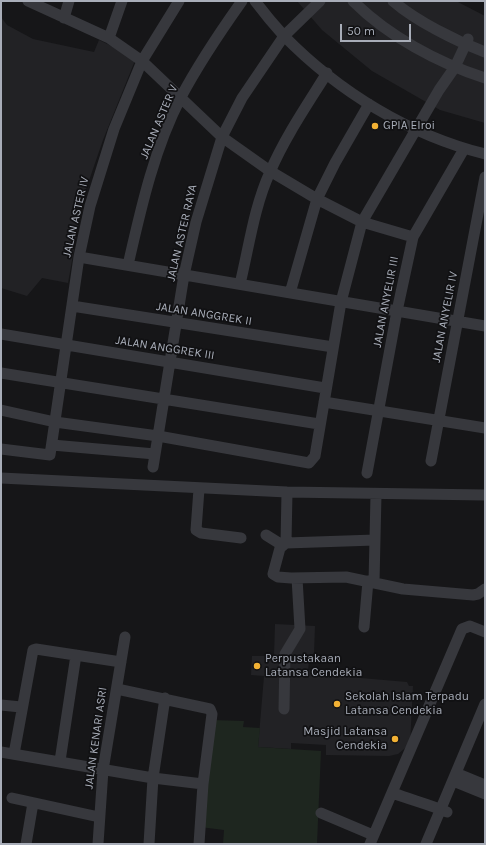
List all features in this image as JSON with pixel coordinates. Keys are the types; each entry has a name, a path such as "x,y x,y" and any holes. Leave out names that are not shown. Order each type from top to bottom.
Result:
{"street":[{"path":"28,1 109,38 142,61 222,137 270,171 316,199 362,222 413,237"},
{"path":"64,18 69,1"},
{"path":"109,38 122,1"},
{"name":"JALAN ASTER IV","path":"51,450 79,257 90,206 114,129 142,61 179,1"},
{"name":"JALAN ASTER V","path":"128,265 144,197 162,144 181,98 208,49 242,1"},
{"path":"255,1 284,36 327,74 369,104 416,131 485,154"},
{"name":"JALAN ASTER RAYA","path":"154,468 184,275 196,222 222,137 242,98 284,36 320,1"},
{"path":"353,1 362,10 391,32 455,67 485,78"},
{"path":"399,3 485,52"},
{"path":"1,410 55,422 158,436 308,463 314,456 341,302 362,222 455,67 467,42"},
{"path":"467,42 485,45"},
{"path":"240,284 262,192 270,171 287,137 327,74"},
{"path":"290,293 316,199 369,104"},
{"name":"JALAN ANYELIR III","path":"367,473 397,311 413,237 464,148"},
{"name":"JALAN ANYELIR IV","path":"431,461 485,177"},
{"path":"79,257 485,326"},
{"name":"JALAN ANGGREK II","path":"72,306 333,347"},
{"name":"JALAN ANGGREK III","path":"1,334 325,388"},
{"path":"1,373 319,424"},
{"path":"324,402 485,428"},
{"path":"1,449 155,454"},
{"path":"1,478 199,489 376,495 485,495"},
{"path":"199,489 196,530 201,533 241,538"},
{"path":"287,492 284,544 273,575 278,577 297,578 337,577 371,581 403,589 473,595 478,594 485,589"},
{"path":"364,627 375,540 376,495"},
{"path":"266,535 284,544 375,540"},
{"path":"284,709 285,654 300,629 297,578"},
{"path":"321,813 371,840 393,793 462,630 470,626 485,632"},
{"name":"JALAN KENARI ASRI","path":"98,844 99,816 104,770 125,637"},
{"path":"14,754 21,707 33,650 36,649 121,662"},
{"path":"60,761 76,655"},
{"path":"117,689 165,698 210,709 212,714 203,784 199,844"},
{"path":"149,844 153,778 165,698"},
{"path":"1,705 21,707"},
{"path":"458,779 485,706"},
{"path":"426,844 434,838 442,814 485,722"},
{"path":"1,752 153,778 203,784"},
{"path":"458,779 485,785"},
{"path":"458,779 485,794"},
{"path":"393,793 419,803 427,803 442,814"},
{"path":"12,798 99,816"},
{"path":"26,844 33,803"}],"shaded area":[{"path":"297,1 456,1 485,16 485,123 440,110 372,71 322,30"},
{"path":"1,17 7,25 33,39 94,52 99,40 136,58 103,140 83,198 68,283 42,278 27,296 1,288"},
{"name":"Sekolah Islam Terpadu Latansa Cendekia","path":"275,624 315,626 314,654 310,654 308,670 326,671 326,675 407,682 409,686 413,686 410,744 398,754 389,756 326,755 326,745 291,743 291,749 258,747 264,676 251,675 252,656 274,656"},
{"path":"211,720 244,721 243,727 260,728 258,747 321,751 317,844 223,844 224,830 200,827"}],"place":[{"name":"GPIA Elroi","path":"375,126"},
{"name":"Perpustakaan Latansa Cendekia","path":"257,666"},
{"name":"Sekolah Islam Terpadu Latansa Cendekia","path":"337,704"},
{"name":"Masjid Latansa Cendekia","path":"395,739"}]}
